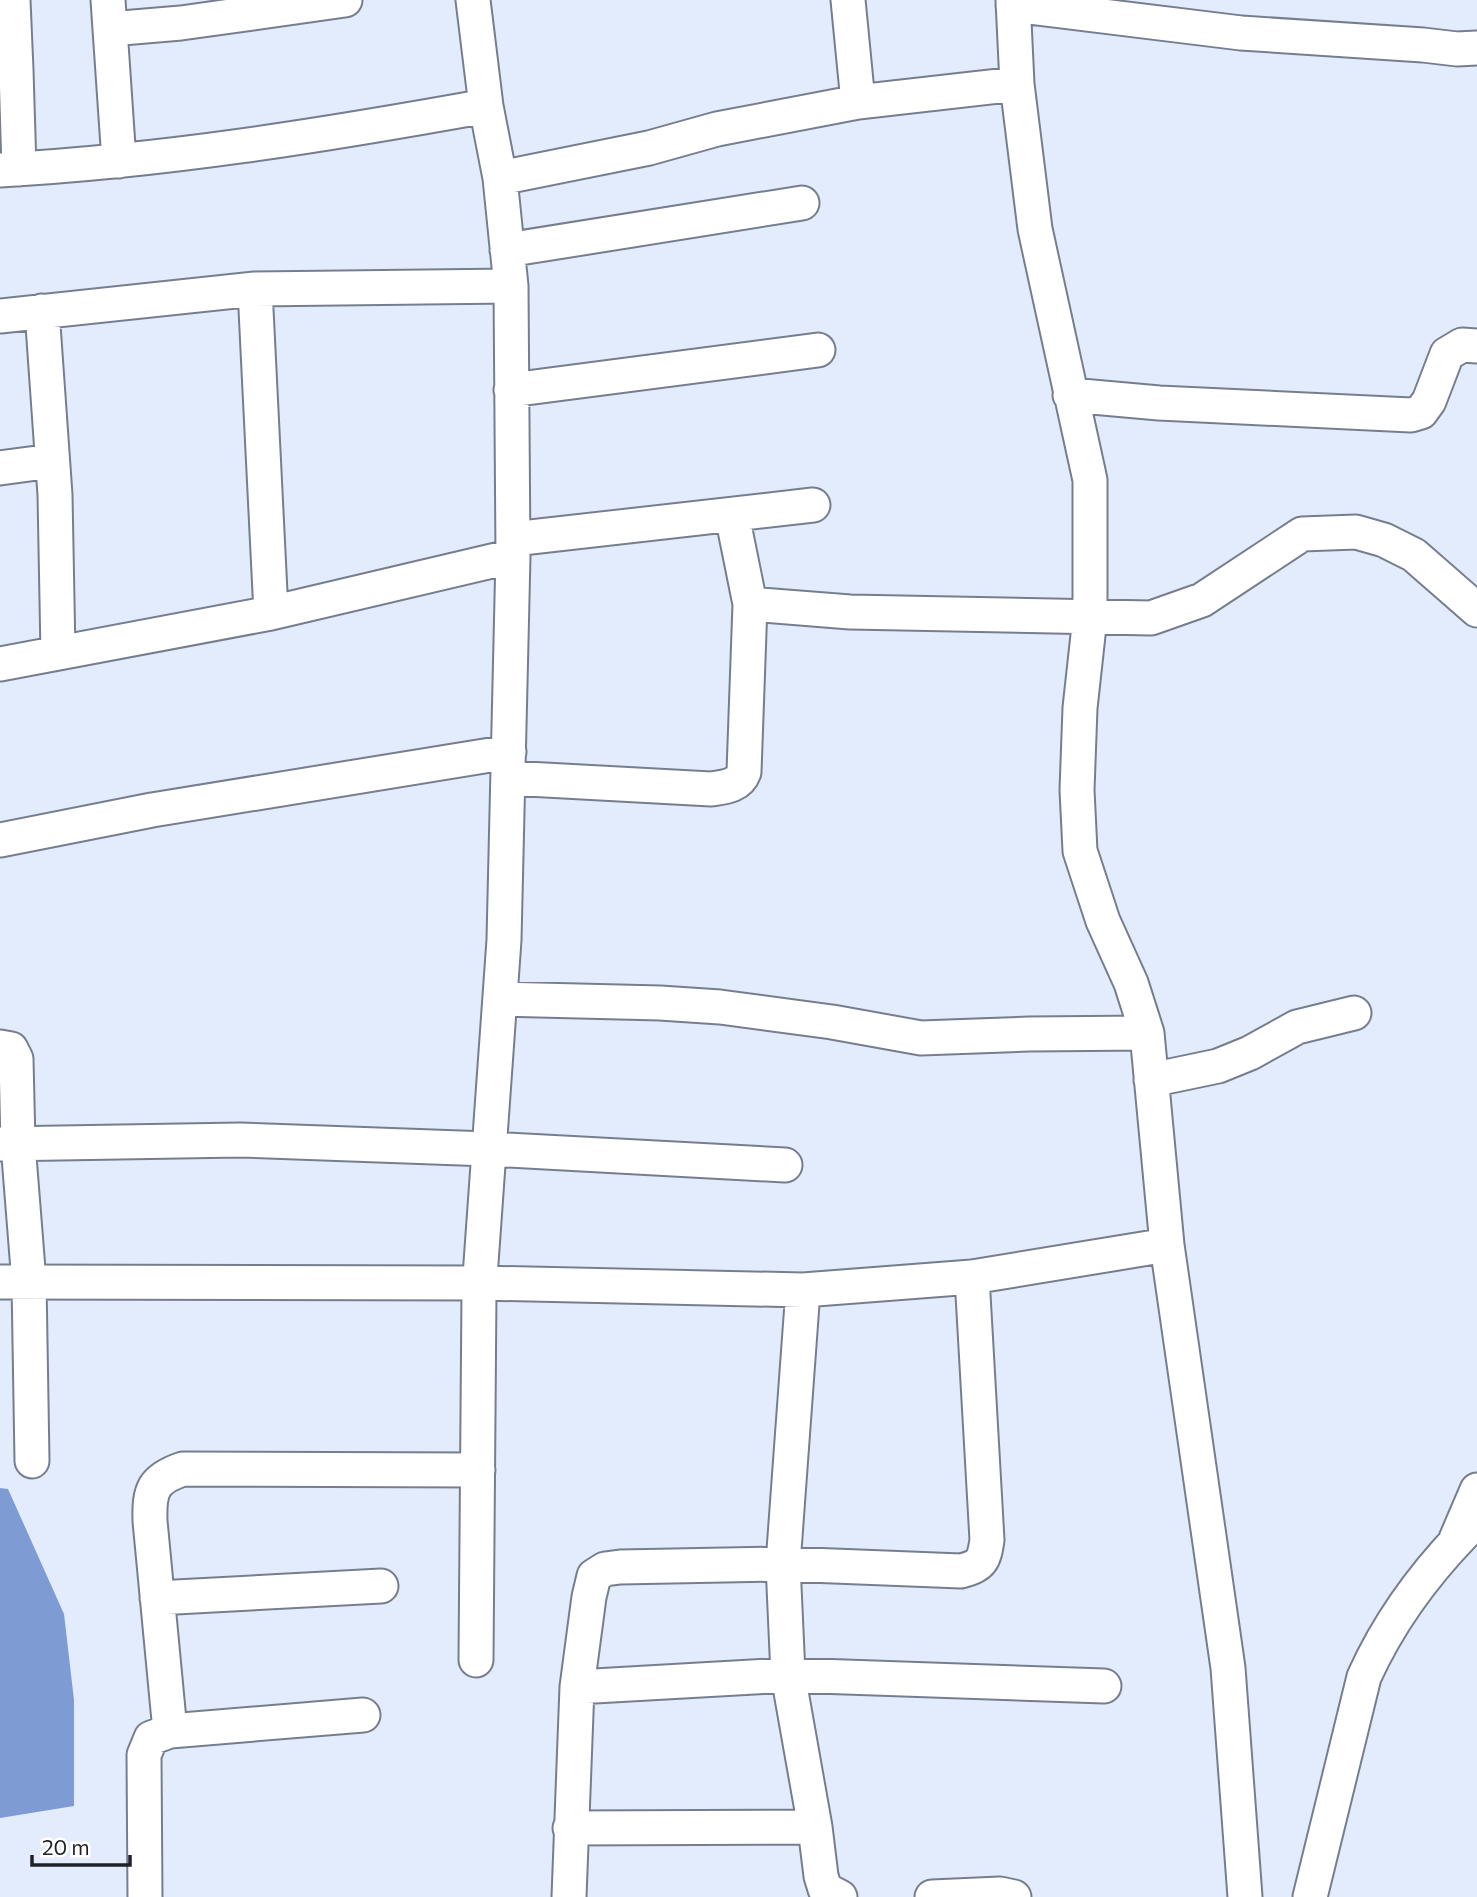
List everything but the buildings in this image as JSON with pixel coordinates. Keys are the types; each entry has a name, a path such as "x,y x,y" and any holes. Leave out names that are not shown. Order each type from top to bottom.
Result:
{"street":[{"path":"13,0 8,71 9,169 119,161 317,136 486,106"},
{"path":"119,161 109,14 181,23 345,0"},
{"path":"473,0 486,106 500,178 510,286 513,547 504,940 480,1283 477,1660"},
{"path":"848,0 858,102"},
{"path":"1245,1897 1228,1668 1167,1245 1147,1033 1131,983 1102,921 1080,852 1077,790 1080,708 1090,617 1090,480 1035,229 1017,84 1013,3 1241,33 1457,49 1477,48"},
{"path":"500,178 649,148 717,129 858,102 1017,84"},
{"path":"507,250 802,203"},
{"path":"0,316 255,289 510,286"},
{"path":"255,289 271,613"},
{"path":"42,311 52,461 58,653"},
{"path":"1070,395 1159,403 1411,415 1421,412 1429,401 1447,354 1462,345 1477,346"},
{"path":"511,390 818,349"},
{"path":"0,468 52,461"},
{"path":"0,664 271,613 513,547 813,505"},
{"path":"0,840 152,810 508,765 712,789 735,784 742,779 744,772 750,604 732,515"},
{"path":"750,604 850,612 1152,618 1178,611 1202,600 1302,534 1335,531 1356,532 1402,548 1414,555 1477,610"},
{"path":"500,999 720,1007 832,1022 921,1038 1147,1033"},
{"path":"1151,1080 1218,1066 1250,1053 1297,1027 1354,1013"},
{"path":"0,1047 11,1049 16,1059 9,1144 14,1282 32,1461"},
{"path":"9,1144 240,1140 488,1149 785,1165"},
{"path":"14,1282 480,1283 803,1290 972,1277 1167,1245"},
{"path":"569,1897 577,1687 590,1586 594,1576 620,1567 783,1564 961,1571 974,1568 982,1561 987,1540 972,1277"},
{"path":"803,1290 783,1564 788,1675 816,1826 821,1876 825,1889 840,1897"},
{"path":"170,1731 149,1502 155,1486 170,1474 183,1469 478,1470"},
{"path":"1310,1897 1364,1677 1376,1649 1396,1615 1466,1530 1477,1490"},
{"path":"157,1598 381,1587"},
{"path":"577,1687 788,1675 1104,1686"},
{"path":"145,1897 144,1755 151,1738 170,1731 363,1715"},
{"path":"570,1828 816,1826"},
{"path":"932,1897 1000,1894 1014,1897"}],"water":[{"path":"0,1488 8,1489 64,1614 74,1700 74,1806 0,1818"}]}
